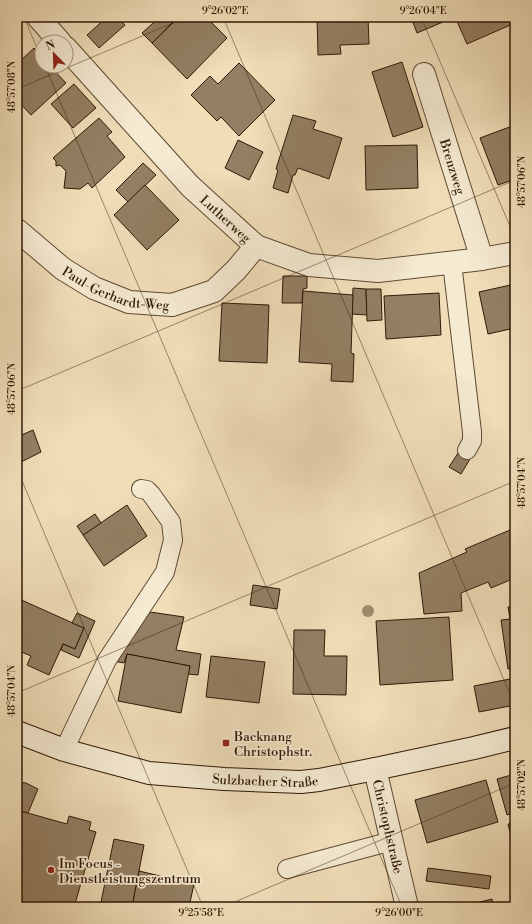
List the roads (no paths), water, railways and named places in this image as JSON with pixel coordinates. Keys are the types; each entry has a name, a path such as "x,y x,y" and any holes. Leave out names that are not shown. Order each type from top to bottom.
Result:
{"street":[{"path":"38,17 53,34"},
{"name":"Lutherweg","path":"74,57 190,186 256,246 309,265 370,271 452,263 515,253"},
{"name":"Brenzweg","path":"424,74 482,259"},
{"name":"Paul-Gerhardt-Weg","path":"17,230 62,269 94,288 129,302 172,305 214,292 236,270 256,246"},
{"name":"Sulzbacher Straße","path":"17,732 64,750 149,773 224,779 301,782 375,769 515,738"},
{"name":"Christophstraße","path":"375,769 407,907"}],"lane":[{"path":"452,263 472,432 472,441 467,450"},
{"path":"64,750 108,660 165,572 167,566 173,540 171,522 151,494 147,490 141,489"},
{"path":"288,870 392,841"}],"place":[{"name":"Backnang Christophstr.","path":"226,743"},
{"name":"Im Focus - Dienstleistungszentrum","path":"51,870"}]}
